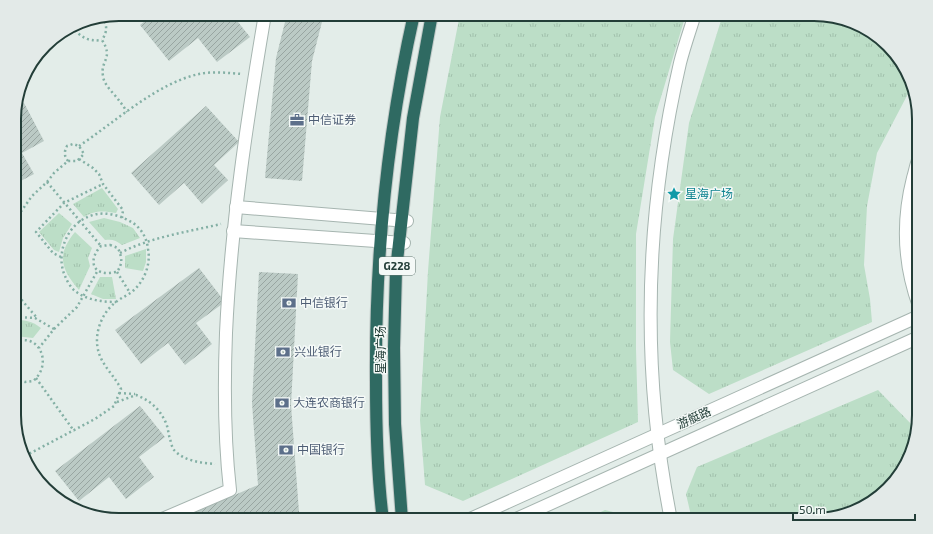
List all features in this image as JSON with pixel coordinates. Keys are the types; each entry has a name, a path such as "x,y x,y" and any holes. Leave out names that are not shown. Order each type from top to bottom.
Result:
{"highway":[{"name":"星海广场","path":"383,513 376,421 378,271 394,117 413,21"},
{"name":"星海广场","path":"401,513 395,424 394,348 396,270 402,243 413,118 431,21"}],"street":[{"path":"176,513 230,490 227,464 224,400 228,293 236,207 264,21"},
{"path":"669,513 653,401 649,307 654,217 661,160 669,114 681,62 693,21"},
{"path":"912,182 909,192 906,225 907,257 912,284"},
{"path":"236,207 404,221"},
{"path":"234,226 402,243"},
{"name":"游艇路","path":"483,513 912,319"},
{"name":"游艇路","path":"529,513 912,340"}],"path":[{"path":"102,40 106,34 105,22"},
{"path":"76,31 88,40 102,40"},
{"path":"102,40 108,53 102,69 102,77 127,112"},
{"path":"79,146 158,90 175,82 200,74 229,73 255,75"},
{"path":"21,212 32,196 54,173 68,161 77,161 84,154 79,146 73,144 67,146 64,152 68,161"},
{"path":"79,159 94,168 99,174 103,184 123,210 122,218"},
{"path":"47,182 101,246"},
{"path":"60,257 53,253 36,232 64,203 103,184"},
{"path":"29,454 74,431 114,406 117,402 121,389 117,381 108,372 100,358 97,339 100,322 116,302 135,290 142,280 148,266 149,253 145,236 134,224 122,218 104,213 92,215 80,222 70,231 64,243 60,257 62,270 75,291 103,302 116,302"},
{"path":"120,252 147,242 234,226"},
{"path":"110,245 118,248 122,257 122,264 117,272 108,273 98,270 93,263 93,257 101,246 110,245"},
{"path":"39,348 54,329 77,307 85,296 98,270"},
{"path":"117,272 130,293"},
{"path":"21,299 39,320"},
{"path":"21,317 35,318 54,329"},
{"path":"21,341 26,340 35,344 42,352 44,360 42,369 36,378 25,382 21,381"},
{"path":"36,378 74,431"},
{"path":"119,393 136,395 147,399 158,409 166,422 173,450 187,459 207,463 227,464"},
{"path":"117,402 136,395"}],"green space":[{"path":"459,21 684,21 655,117 636,234 636,349 638,422 463,501 425,485 420,420 428,271 440,117"},
{"path":"721,21 814,21 839,24 851,28 874,41 892,59 905,82 908,93 877,153 867,206 864,265 870,299 872,322 709,394 673,370 670,342 673,239 689,123"},
{"path":"102,188 118,209 116,213 99,212 92,213 84,217 73,204"},
{"path":"59,213 72,224 63,238 59,252 54,250 39,232"},
{"path":"104,218 120,222 133,228 140,238 122,245 114,240 105,240 89,222"},
{"path":"75,232 92,248 88,258 90,266 79,290 68,275 63,262 65,248"},
{"path":"146,249 146,262 143,271 125,268 125,256"},
{"path":"100,277 112,277 116,299 103,299 91,294"},
{"path":"21,320 29,321 41,328 33,338 21,337"},
{"path":"878,390 911,424 905,452 892,475 874,493 857,503 833,511 820,513 690,513 686,494 697,467"},
{"path":"605,510 617,513 599,513"}],"building":[{"path":"145,21 237,21 250,37 217,62 198,38 169,61 140,25"},
{"path":"285,21 322,21 312,61 302,181 265,178 276,58"},
{"path":"24,103 44,141 22,153 34,174 21,181 21,119 23,104"},
{"path":"206,106 239,142 214,165 228,180 202,204 184,183 159,205 131,173"},
{"path":"199,268 225,302 196,323 212,344 185,365 168,343 141,364 115,330"},
{"path":"259,272 298,274 291,405 299,512 193,513 258,485 252,403"},
{"path":"140,406 165,437 139,457 154,477 126,499 109,477 79,501 55,471"}],"place":[{"name":"中信证券","path":"297,120"},
{"name":"星海广场","path":"674,194"},
{"name":"中信银行","path":"289,303"},
{"name":"兴业银行","path":"283,352"},
{"name":"大连农商银行","path":"282,403"},
{"name":"中国银行","path":"286,450"}]}
